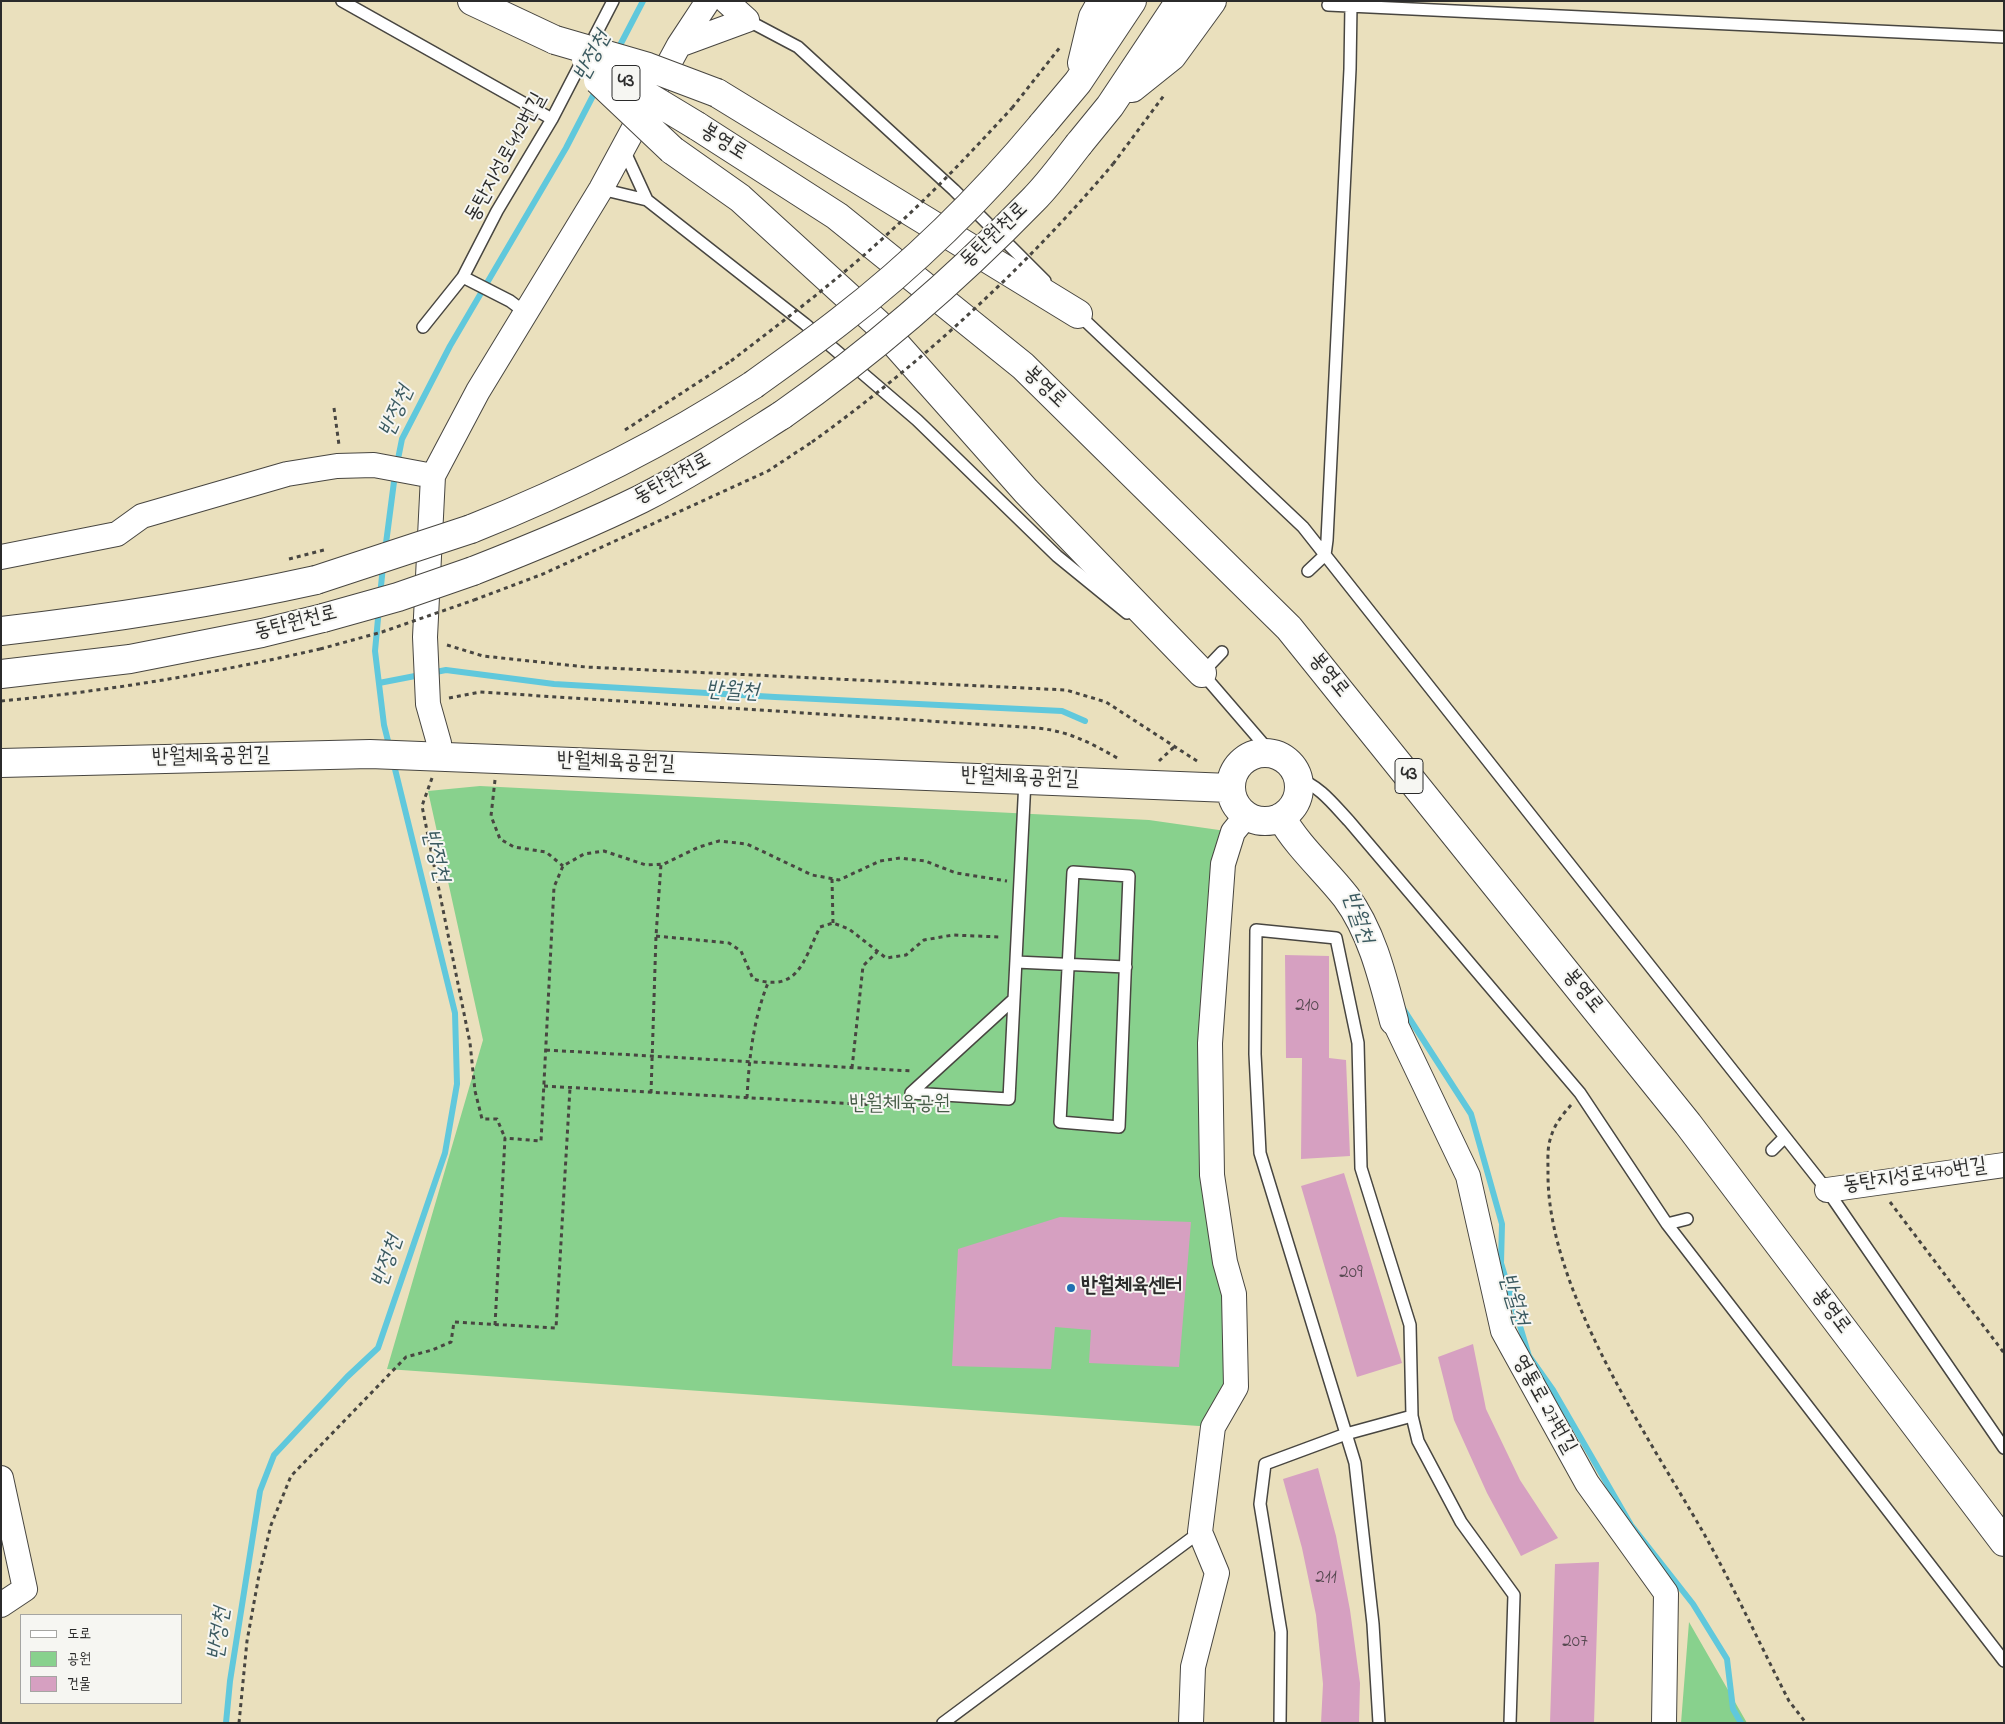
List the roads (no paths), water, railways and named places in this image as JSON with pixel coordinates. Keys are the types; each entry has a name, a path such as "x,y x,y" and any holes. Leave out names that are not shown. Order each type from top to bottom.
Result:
{"main road":[{"name":"봉영로","path":"472,1 555,40 697,126 838,216 1023,366 1289,628 1688,1124 2004,1542"},
{"path":"1078,82 1094,17 1102,1"},
{"name":"동탄원천로","path":"1,631 106,619 236,597 316,580 471,529 546,499 625,460 695,422 753,385 840,321 921,252 986,189 1042,125 1078,82 1132,1"},
{"name":"동탄원천로","path":"1,674 130,659 262,633 398,597 473,571 555,538 641,499 711,460 782,415 840,374 924,303 1034,199 1110,106 1180,1"},
{"path":"1110,106 1172,56 1212,1"},
{"path":"555,40 648,67 717,93 1078,314"},
{"path":"555,40 672,150 740,198 876,323 1026,490 1202,673"},
{"path":"1271,753 1285,759 1295,771 1299,786 1294,804 1281,817 1264,821 1246,816 1235,804 1230,788 1233,773 1242,761 1256,754 1271,753"},
{"name":"반월체육공원길","path":"1,763 370,754 433,758 1230,788"},
{"path":"1281,817 1290,832 1347,898 1377,956 1394,1021"}],"street":[{"path":"433,758 439,744 427,699 427,474 478,391 518,307 601,189 624,150 679,45 708,1"},
{"path":"679,45 747,20 726,1"},
{"path":"1,557 117,534 142,516 287,474 343,466 374,465 427,474"},
{"path":"1191,1723 1193,1667 1216,1573 1200,1532 1214,1427 1236,1387 1234,1294 1225,1262 1212,1175 1210,1043 1223,864 1232,832 1246,816"},
{"name":"영통로 27번길","path":"1394,1021 1468,1176 1503,1331 1587,1483 1666,1593 1664,1723"},
{"name":"동탄지성로470번길","path":"1827,1190 2004,1164"},
{"path":"1,1478 25,1590 1,1605"}],"lane":[{"path":"342,1 552,119"},
{"name":"동탄지성로412번길","path":"423,327 467,279 497,211 552,119 613,1"},
{"path":"1328,5 1352,3 2004,37"},
{"path":"1308,571 1325,555 1352,3"},
{"path":"747,20 798,47 954,190 1078,314 1303,527 1827,1190 2004,1448"},
{"path":"624,150 648,200"},
{"path":"601,189 648,200 805,324 917,420 1057,556 1202,673 1271,753"},
{"path":"467,279 518,307"},
{"path":"1202,673 1222,652"},
{"path":"1298,778 1306,781 1321,792 1349,821 1580,1093 1667,1224 2004,1661"},
{"path":"1014,999 911,1094 1009,1099 1025,780"},
{"path":"1072,872 1129,876 1126,968 1119,1127 1060,1122 1072,872"},
{"path":"1379,1723 1372,1615 1355,1463 1260,1153 1255,1054 1256,930 1336,938 1358,1043 1361,1168 1410,1325 1412,1416 1418,1441 1461,1522 1514,1595 1510,1723"},
{"path":"1016,962 1126,968"},
{"path":"1772,1150 1785,1137"},
{"path":"1667,1224 1687,1218"},
{"path":"1280,1723 1281,1632 1260,1504 1265,1464 1346,1434 1412,1416"},
{"path":"943,1723 1200,1532"}],"waterway":[{"name":"반정천","path":"617,51 643,1"},
{"name":"반정천","path":"397,464 402,439 450,346 566,148 597,88"},
{"name":"반정천","path":"385,551 395,474"},
{"name":"반정천","path":"380,596 383,566"},
{"name":"반정천","path":"379,608 375,651 384,725 390,749"},
{"name":"반월천","path":"379,683 446,670 554,684 1062,711 1085,721"},
{"name":"반정천","path":"226,1723 230,1681 260,1491 274,1455 347,1377 378,1348 445,1153 457,1084 455,1013 393,761"},
{"name":"반월천","path":"1402,1007 1471,1114 1502,1224 1501,1263 1529,1356 1553,1390 1631,1525 1693,1604 1727,1659 1733,1709 1741,1723"}],"place":[{"name":"반월체육센터","path":"1071,1288"}],"park label":[{"name":"반월체육공원","path":"900,1106"}]}
